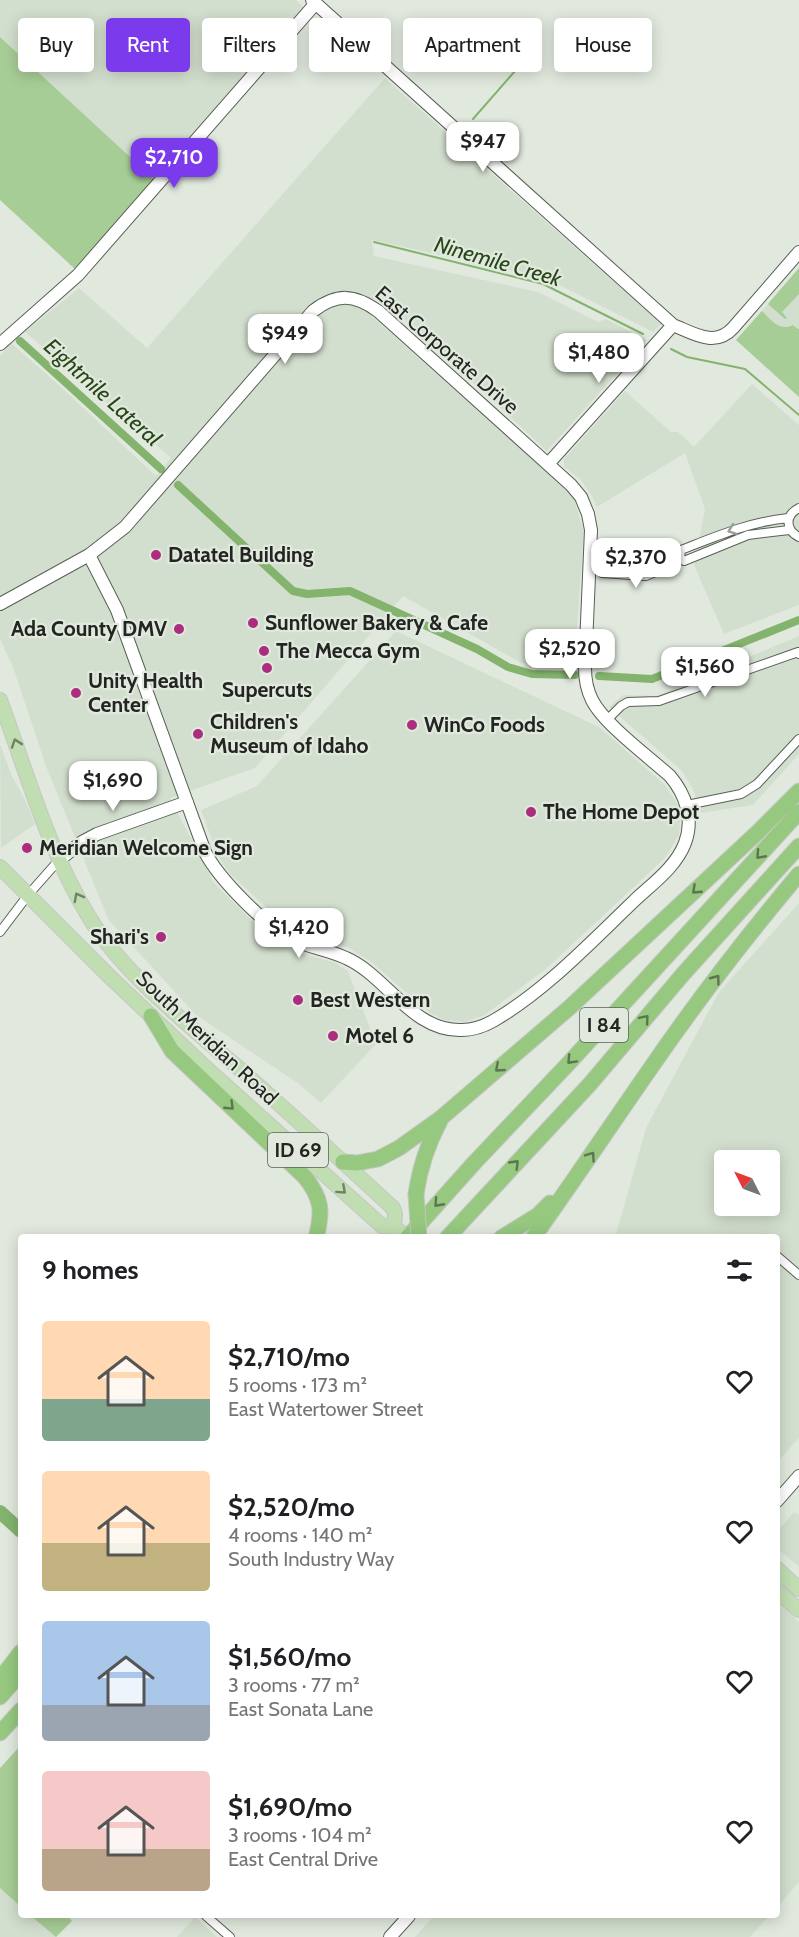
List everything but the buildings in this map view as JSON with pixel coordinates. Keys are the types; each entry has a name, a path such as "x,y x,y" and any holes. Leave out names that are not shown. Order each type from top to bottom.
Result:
{"highway":[{"path":"344,1162 357,1163 378,1159 399,1148 441,1118 569,1008 799,791"},
{"name":"I 84","path":"410,1234 799,812"},
{"name":"I 84","path":"451,1234 590,1084 684,974 799,846"},
{"path":"536,1234 650,1068 699,1001 799,874"},
{"path":"151,1016 172,1051 314,1188 320,1201 321,1218 317,1234"},
{"path":"419,1234 416,1194 420,1167 429,1140 441,1118"},
{"path":"507,1234 538,1215 575,1179"},
{"path":"0,1679 18,1656"},
{"path":"0,1697 18,1676"},
{"path":"0,1733 18,1713"},
{"path":"0,1745 18,1726"}],"main road":[{"name":"South Meridian Road","path":"0,700 58,860 90,919 123,962 168,1006 393,1208 394,1227"},
{"name":"South Meridian Road","path":"0,867 205,1067 382,1226 394,1227 402,1234"},
{"path":"28,895 61,916 144,998 168,1006"},
{"path":"780,1572 799,1589"},
{"path":"780,1594 799,1610"}],"street":[{"path":"0,344 78,275 316,1 673,325 707,338 723,336 733,328 799,252"},
{"name":"East Corporate Drive","path":"0,603 89,555 125,527 313,310 337,298 357,299 378,311 548,464 581,497 588,514 596,567 585,678 591,698 607,720 670,776 678,786 687,805"},
{"path":"548,464 673,325"},
{"path":"676,559 681,550 739,527 788,518 799,508"},
{"path":"788,518 789,530"},
{"path":"596,567 604,563 646,564 665,557 684,561 756,532 789,530 799,537"},
{"path":"89,555 117,610 211,864 221,877 269,923 293,940 338,954 354,962 416,1014 443,1029 465,1030 493,1021 571,961 670,866 686,842 689,823 687,805 741,794 756,784 799,739"},
{"path":"607,720 628,702 659,701 798,652 799,654"},
{"path":"0,932 58,860 82,842 97,834 187,802"},
{"path":"780,1259 799,1275"},
{"path":"780,1498 799,1476"},
{"path":"208,1918 230,1937"},
{"path":"390,1937 407,1918"}],"shaded area":[{"path":"0,0 296,0 303,7 293,18 202,18 202,72 247,72 154,179 38,72 94,72 94,18 18,18 18,54 0,37"},
{"path":"385,78 661,324 653,332 545,278 372,240 374,256 538,292 598,322 606,319 647,340 547,451 377,294 365,310 573,496 584,532 574,668 521,663 403,596 255,768 170,798 214,883 266,934 292,951 334,962 348,971 376,1044 321,1103 299,1084 196,1015 108,919 46,766 13,667 0,639 0,356 11,343 156,476 171,458 25,332 79,288 147,348"},
{"path":"799,268 799,397 736,340"},
{"path":"752,384 799,425 799,605 724,634 694,565 705,509 685,453 597,507 580,479 564,467 564,459 625,391 671,432 678,432 694,447"},
{"path":"396,631 599,727 664,784 681,809 679,835 666,857 547,968 485,1015 465,1022 444,1020 430,1013 371,962 349,948 286,926 229,873 217,854 201,810 257,786"},
{"path":"799,636 799,754 753,805 700,813 693,789 682,771 609,707 623,695 656,696"},
{"path":"0,744 11,774 35,824 1,848"},
{"path":"799,903 799,1438 780,1459 780,1234 616,1234 646,1128 719,992"},
{"path":"794,1512 799,1515 799,1567 780,1551 780,1528"},
{"path":"780,1602 799,1622 799,1882 780,1904"},
{"path":"0,1888 18,1904 18,1918 33,1918 56,1937 0,1937"},
{"path":"196,1918 217,1937 177,1937"},
{"path":"432,1918 767,1918 750,1937 415,1937"}],"green space":[{"path":"0,37 18,54 18,72 38,72 154,179 75,269 0,200"},
{"path":"799,268 799,294 782,312 787,318 785,319 768,304"},
{"path":"762,311 780,326 793,325 799,329 799,397 736,340"},
{"path":"18,1748 18,1904 0,1888 0,1768"},
{"path":"33,1918 70,1918 72,1921 56,1937"}],"waterway":[{"path":"473,119 514,72"},
{"name":"Ninemile Creek","path":"374,242 543,284 643,334"},
{"name":"Eightmile Lateral","path":"20,341 161,469"},
{"name":"Ninemile Creek","path":"671,349 687,357 745,369 799,415"},
{"name":"Eightmile Lateral","path":"178,485 293,591 307,594 350,591 477,649 508,667 532,674 575,675"},
{"name":"Eightmile Lateral","path":"599,676 652,679 799,620"},
{"path":"0,1512 18,1528"}],"place":[{"name":"Datatel Building","path":"156,555"},
{"name":"Sunflower Bakery & Cafe","path":"253,623"},
{"name":"Ada County DMV","path":"179,629"},
{"name":"The Mecca Gym","path":"264,651"},
{"name":"Supercuts","path":"267,668"},
{"name":"Unity Health Center","path":"76,693"},
{"name":"WinCo Foods","path":"412,725"},
{"name":"Children's Museum of Idaho","path":"198,734"},
{"name":"The Home Depot","path":"531,812"},
{"name":"Meridian Welcome Sign","path":"27,848"},
{"name":"Shari's","path":"161,937"},
{"name":"Best Western","path":"298,1000"},
{"name":"Motel 6","path":"333,1036"}]}
